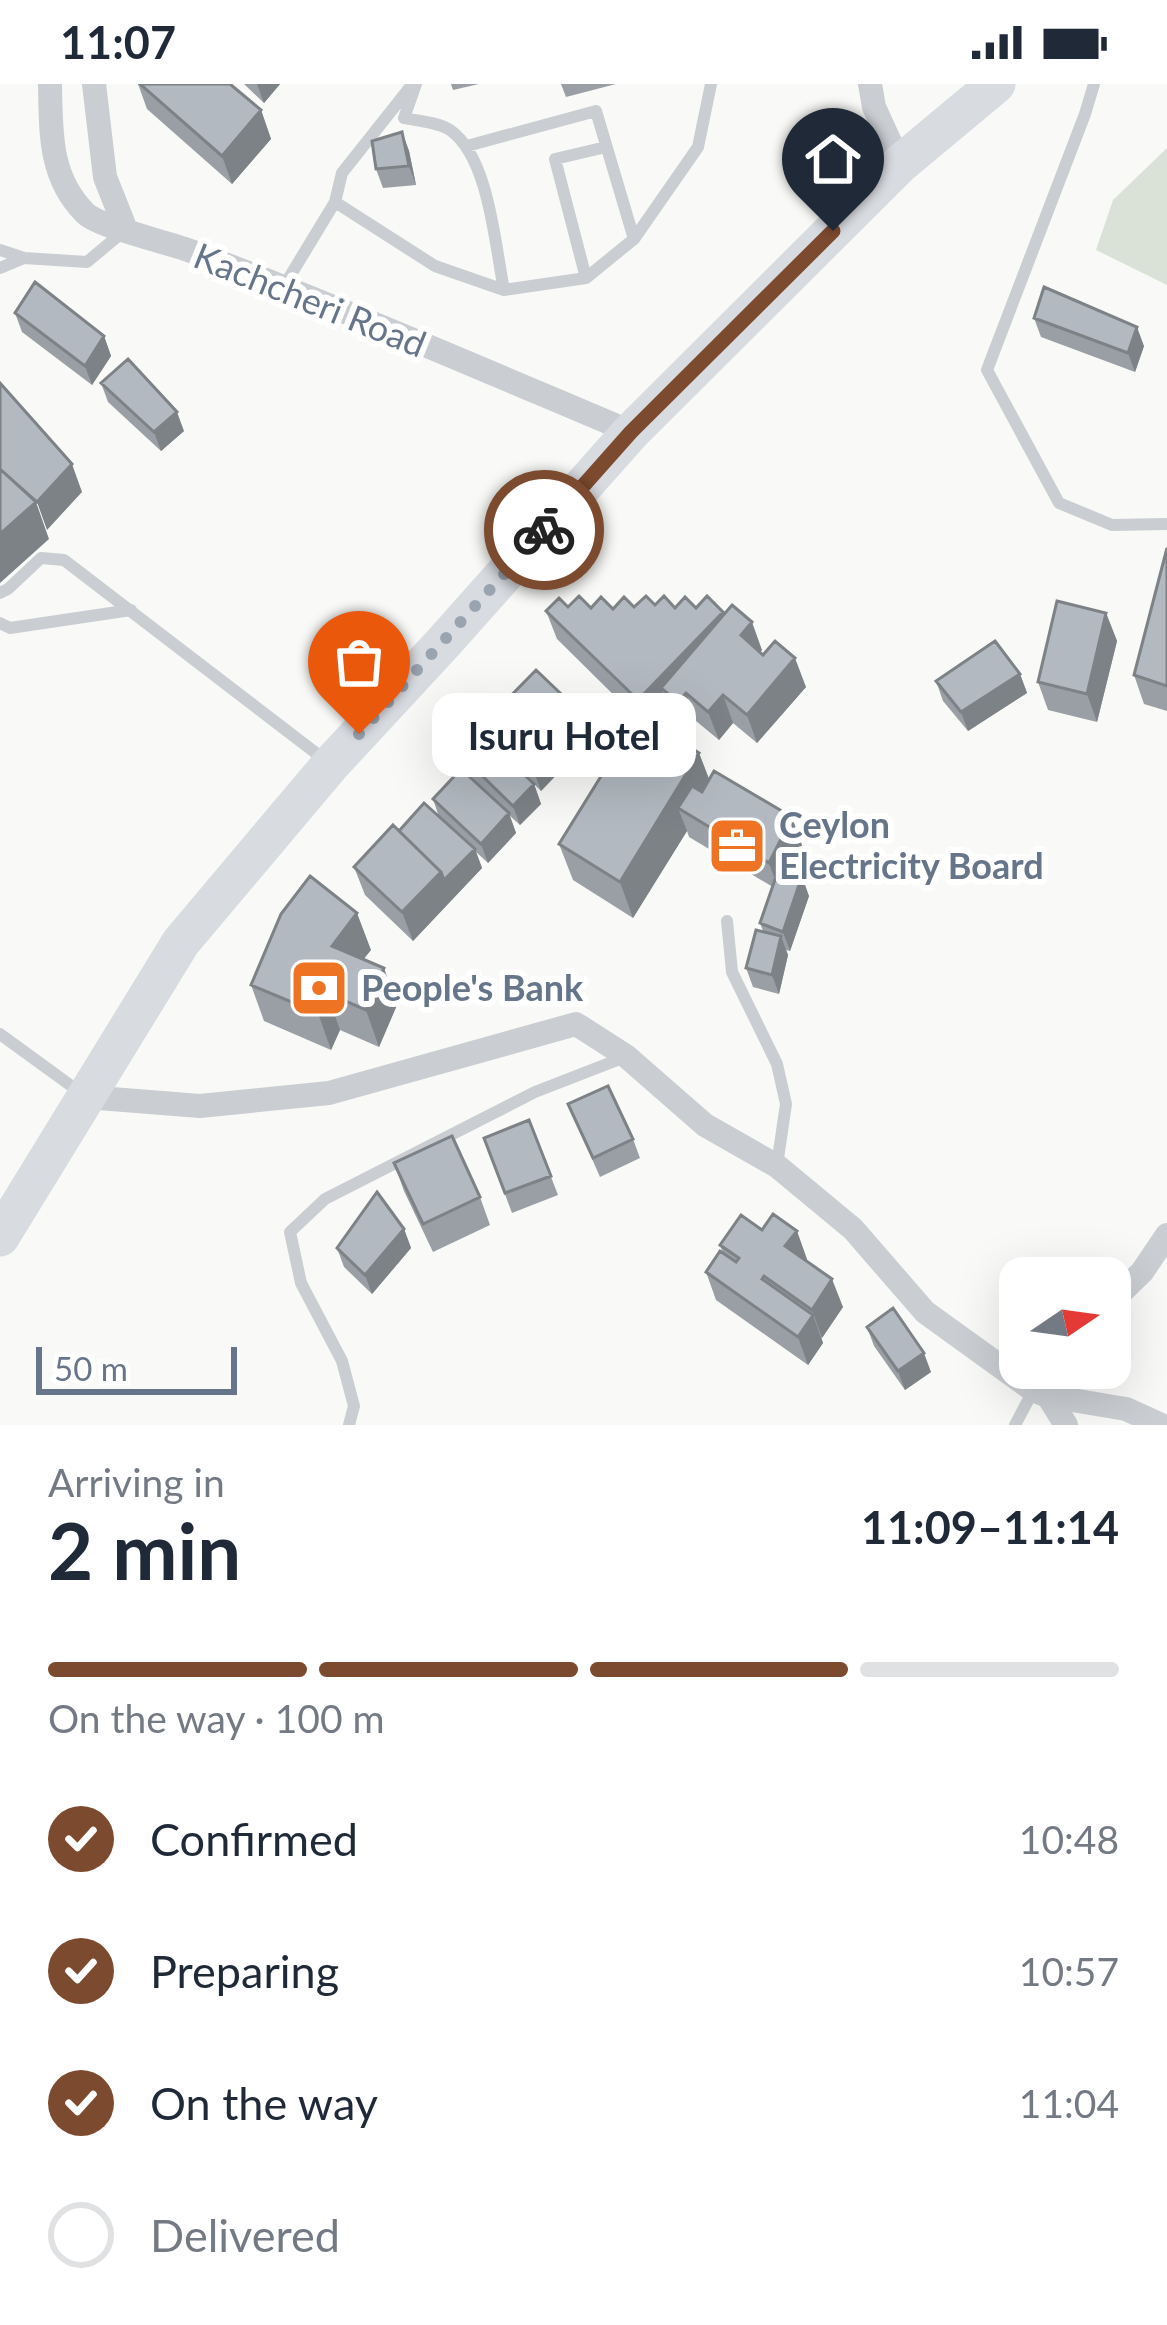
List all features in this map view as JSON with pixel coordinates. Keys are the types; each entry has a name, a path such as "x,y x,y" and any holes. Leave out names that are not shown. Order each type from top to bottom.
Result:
{"main road":[{"path":"0,1237 182,942 331,764 631,432 900,164 996,84"}],"street":[{"name":"Kachcheri Road","path":"50,84 52,145 60,180 88,217 284,286 631,432"},
{"path":"94,84 105,177 126,230"},
{"path":"870,84 874,107 900,164"},
{"path":"86,1097 200,1106 329,1093 576,1024 626,1056 704,1125 777,1166 853,1229 925,1312 1041,1393 1066,1425"},
{"path":"1131,1283 1167,1235"},
{"path":"1041,1393 1042,1389"},
{"path":"1041,1393 1126,1409 1161,1425"}],"lane":[{"path":"414,84 404,118 447,127 467,146 481,178 504,290"},
{"path":"284,286 335,202 342,173 414,84"},
{"path":"335,202 435,266 504,290 586,278 634,238 698,147 711,84"},
{"path":"1094,84 987,370 1060,502 1112,525 1167,524"},
{"path":"467,146 596,111 634,238"},
{"path":"586,278 555,159 606,147"},
{"path":"0,250 24,258 87,262 126,230"},
{"path":"0,268 24,258"},
{"path":"0,593 41,557 64,560 331,764"},
{"path":"0,623 10,628 131,610"},
{"path":"727,920 732,972 777,1064 787,1103 777,1166"},
{"path":"0,1034 86,1097"},
{"path":"349,1425 354,1406 342,1361 302,1283 290,1232 325,1198 535,1092 626,1056"},
{"path":"1015,1425 1041,1393"}],"shaded area":[{"path":"1167,148 1167,285 1096,250 1113,200"}],"building":[{"path":"140,84 230,84 261,110 222,156"},
{"path":"402,132 409,166 376,169 372,141"},
{"path":"35,282 104,336 85,366 15,313"},
{"path":"1044,287 1137,327 1128,353 1034,318"},
{"path":"128,359 177,412 154,432 101,383"},
{"path":"0,383 72,464 37,502 0,469"},
{"path":"0,469 36,502 0,534"},
{"path":"1167,548 1167,686 1134,675"},
{"path":"579,596 591,608 601,597 613,609 624,597 634,607 646,596 655,605 664,596 675,608 685,597 696,608 707,596 723,612 638,700 546,611 559,598 568,607"},
{"path":"1057,601 1106,613 1087,694 1038,682"},
{"path":"732,605 752,622 741,635 763,655 775,641 795,658 747,715 723,695 708,712 686,693 678,702 661,688"},
{"path":"995,641 1020,674 961,712 936,681"},
{"path":"536,670 580,712 531,763 487,720"},
{"path":"639,715 699,753 620,882 559,844"},
{"path":"484,736 534,784 513,806 464,758"},
{"path":"461,769 509,813 481,844 433,799"},
{"path":"714,771 792,817 769,863 678,808 692,786 702,792"},
{"path":"424,803 475,849 444,880 399,831"},
{"path":"393,825 441,872 402,912 354,867"},
{"path":"779,868 802,876 783,932 760,923"},
{"path":"310,876 357,913 332,946 384,968 366,1010 327,993 318,1013 251,985 281,914"},
{"path":"756,930 781,936 772,975 746,968"},
{"path":"608,1086 633,1139 593,1158 568,1104"},
{"path":"529,1120 551,1176 505,1193 484,1138"},
{"path":"452,1136 480,1197 423,1224 394,1163"},
{"path":"377,1192 404,1229 365,1275 337,1248"},
{"path":"773,1214 797,1231 785,1246 832,1279 812,1310 764,1276 762,1279 813,1315 798,1337 706,1272 720,1251 736,1262 739,1258 720,1245 741,1215 762,1230"},
{"path":"893,1308 924,1353 898,1371 867,1327"}],"way so far":[{"path":"359,734 544,530"}],"place":[{"name":"Isuru Hotel","path":"359,734"},
{"name":"Ceylon Electricity Board","path":"737,846"},
{"name":"People's Bank","path":"319,988"}],"route":[{"path":"544,530 631,432 833,231"}]}
